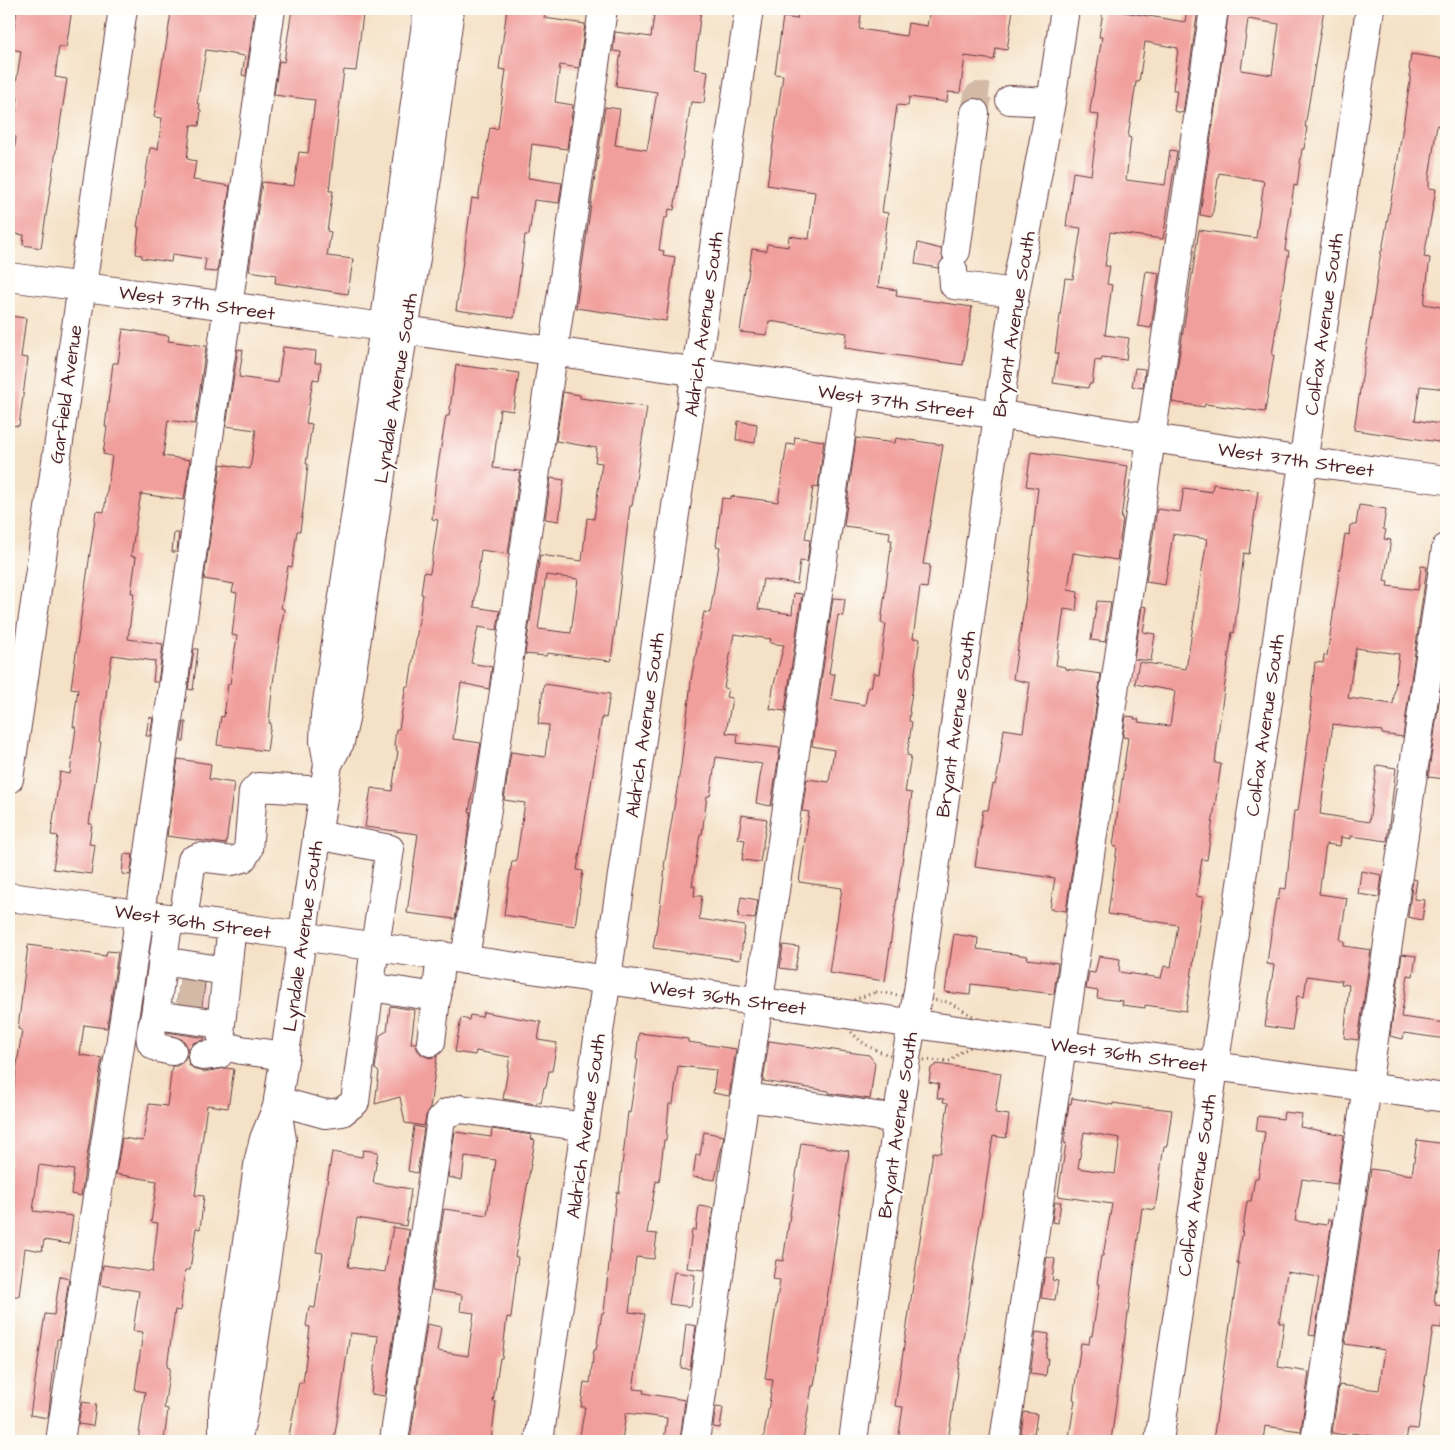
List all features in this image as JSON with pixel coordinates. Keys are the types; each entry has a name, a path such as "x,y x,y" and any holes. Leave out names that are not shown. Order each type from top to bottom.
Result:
{"street":[{"name":"Garfield Avenue","path":"9,779 123,9"},
{"path":"60,1441 140,914 271,9"},
{"name":"Lyndale Avenue South","path":"394,329 428,9"},
{"name":"Lyndale Avenue South","path":"223,1441 223,1408 259,1159 264,1139 278,1104 328,764 324,741 325,715 450,9"},
{"path":"432,1042 437,997 453,958 554,352 603,9"},
{"name":"Aldrich Avenue South","path":"539,1441 749,9"},
{"name":"Bryant Avenue South","path":"853,1441 1015,293 1051,102 1065,9"},
{"path":"1004,1441 1214,9"},
{"name":"Colfax Avenue South","path":"1159,1441 1370,9"},
{"path":"1010,100 1051,102"},
{"path":"975,114 955,260 954,284 1015,293"},
{"name":"West 37th Street","path":"9,277 394,329 998,415 1303,461 1446,480"},
{"path":"695,1441 847,394"},
{"path":"1315,1441 1446,548"},
{"path":"285,1056 241,1050 216,1042 184,998 162,961 192,860 199,857 232,861 243,858 248,850 253,792 258,787 324,791"},
{"path":"278,1104 325,1114 342,1112 355,1102 375,946 390,849 317,835"},
{"name":"West 36th Street","path":"9,897 375,946 1446,1098"},
{"path":"172,1051 156,1048 150,1040 184,998 226,971 232,926"},
{"path":"162,961 226,971"},
{"path":"370,987 437,997"},
{"path":"184,998 216,1042"},
{"path":"746,1098 898,1119"},
{"name":"Lyndale Avenue South","path":"236,1441 244,1410 281,1162 282,1140 278,1104"},
{"path":"394,1441 441,1119 447,1113 460,1109 584,1127"}],"building":[{"path":"17,9 72,9 66,48 59,46 55,77 67,79 41,248 23,245 24,235 9,233 9,192 16,137 12,136 18,98 14,97 21,51 11,49"},
{"path":"179,9 255,9 246,76 242,75 245,56 206,50 197,104 200,104 199,109 201,110 199,126 191,125 187,159 196,161 193,180 230,186 217,272 204,271 206,259 172,254 171,262 142,258 142,255 136,254 139,227 137,227 150,148 158,149 162,118 154,117 171,12 178,13"},
{"path":"292,9 326,9 363,14 356,71 344,70 329,191 333,191 327,231 331,232 327,256 353,259 348,294 275,283 276,275 249,271 262,182 294,186 299,152 308,153 315,100 274,95 279,61 284,62"},
{"path":"507,9 546,9 544,18 585,24 579,68 560,65 555,102 573,105 567,149 532,144 528,178 562,183 559,203 534,200 529,235 525,235 514,318 456,310 472,198 478,199 490,128 498,128 506,70 499,69"},
{"path":"655,9 701,9 694,69 708,71 704,103 691,102 674,210 669,209 667,218 664,218 659,250 664,251 663,255 675,257 666,321 576,308 605,107 620,109 615,145 647,150 657,92 616,86 621,52 613,51 615,32 651,37"},
{"path":"799,9 862,9 859,29 906,36 908,23 927,26 930,9 1013,9 1007,50 996,48 994,60 965,56 960,93 948,92 947,102 909,97 908,106 897,105 882,212 888,213 878,287 897,290 896,296 972,307 963,365 845,348 847,333 769,321 767,335 740,332 752,249 766,251 767,244 788,247 789,236 809,239 815,192 767,185 783,75 775,74 783,17 797,19"},
{"path":"1187,9 1198,9 1183,113 1174,111 1177,90 1173,90 1178,48 1145,42 1139,82 1136,82 1128,137 1131,138 1126,180 1165,185 1170,150 1177,151 1163,239 1110,232 1105,266 1110,266 1107,284 1112,285 1105,335 1129,338 1126,360 1102,357 1101,361 1095,360 1092,384 1089,384 1088,388 1053,383 1058,353 1055,353 1065,278 1073,279 1081,228 1066,226 1073,172 1091,175 1099,115 1090,114 1090,110 1102,37 1099,37 1103,11 1112,12 1112,10 1185,22"},
{"path":"1229,9 1324,9 1305,127 1307,127 1304,149 1302,149 1297,186 1294,185 1285,250 1289,251 1265,412 1205,404 1204,407 1172,402 1199,230 1256,238 1264,181 1219,173 1212,217 1200,215","holes":["1248,19 1279,24 1272,75 1241,70"]},
{"path":"1411,54 1446,59 1446,103 1443,126 1437,125 1429,178 1429,188 1436,189 1424,257 1430,258 1424,304 1446,308 1446,389 1420,386 1415,420 1446,425 1446,443 1354,430 1381,251 1394,184 1410,81"},
{"path":"918,243 941,249 943,259 938,268 915,264"},
{"path":"1146,271 1159,273 1151,328 1138,326"},
{"path":"9,316 26,318 21,357 28,358 19,426 9,425"},
{"path":"123,329 169,336 168,341 206,346 195,424 168,420 163,456 190,460 184,500 141,494 131,556 136,557 131,593 134,593 128,639 163,644 158,682 153,682 155,661 112,655 89,824 92,824 89,844 95,845 91,874 53,869 58,836 51,835 60,772 70,774 76,727 73,727 78,689 71,688 96,511 104,512 112,456 103,454 107,427 105,427 113,363 118,363"},
{"path":"283,347 316,351 315,363 321,363 319,380 313,379 306,423 312,424 306,464 308,464 304,502 300,531 297,531 292,567 288,566 281,608 284,609 272,690 269,723 271,723 267,751 217,745 221,716 224,717 237,636 232,635 237,593 232,592 234,584 204,579 221,464 250,469 256,430 226,426 238,349 243,350 239,377 278,383"},
{"path":"456,365 519,373 513,411 500,409 493,468 520,471 508,554 481,550 474,607 500,611 497,630 478,627 471,663 492,667 489,689 461,683 453,739 481,743 469,812 471,812 455,919 407,913 418,834 365,827 371,788 392,791 398,751 396,750 397,746 394,746 396,729 399,729 406,686 409,686 423,594 421,594 424,572 430,573 438,520 432,519 436,478 446,416 449,416"},
{"path":"1135,368 1145,369 1143,388 1132,386"},
{"path":"563,392 580,395 580,398 647,407 632,506 630,506 611,661 547,653 546,656 525,654 540,555 582,561 587,518 594,519 602,463 595,462 597,448 556,441","holes":["546,575 578,579 571,633 538,629"]},
{"path":"738,421 757,424 755,443 736,440"},
{"path":"795,437 824,441 818,488 813,487 805,539 810,540 807,562 800,561 797,584 763,579 758,609 792,614 794,593 802,594 785,711 770,709 773,688 784,645 770,643 771,639 734,634 724,688 728,689 726,697 732,698 726,733 738,734 737,743 780,748 771,806 756,803 762,764 716,757 710,796 707,796 692,886 695,886 694,896 702,896 699,919 745,926 740,960 653,948 681,765 692,674 704,612 710,613 719,557 720,547 716,546 722,498 731,499 731,496 778,502 787,444 794,445"},
{"path":"856,438 895,443 896,438 943,445 923,564 930,565 927,588 920,587 913,638 920,639 909,712 909,721 912,722 907,755 911,756 905,792 912,793 885,981 829,973 842,888 799,882 809,812 802,811 807,779 829,782 834,750 812,746 833,598 845,599 843,616 838,615 829,674 835,674 831,699 865,705 868,687 871,688 874,673 879,674 886,624 881,623 892,540 889,540 890,532 844,526"},
{"path":"1031,452 1128,466 1117,560 1073,553 1068,590 1078,592 1076,611 1064,609 1056,665 1065,667 1065,669 1101,674 1066,911 1050,909 1055,878 975,867 983,810 988,810 993,784 995,785 1004,729 1023,732 1030,683 1013,679 1025,602 1038,488 1026,486"},
{"path":"551,478 564,480 559,521 545,519"},
{"path":"1213,484 1258,491 1249,554 1244,553 1234,633 1232,632 1215,763 1221,764 1207,860 1202,859 1196,896 1203,897 1186,1011 1145,1005 1145,1008 1122,1005 1123,1001 1097,998 1098,991 1086,989 1089,972 1095,973 1099,956 1120,959 1119,972 1161,978 1164,966 1171,967 1178,925 1108,914 1117,847 1113,846 1128,738 1123,737 1126,716 1139,719 1138,722 1170,726 1175,691 1135,684 1139,662 1186,669 1207,539 1173,534 1165,585 1146,582 1157,509 1180,512 1184,488 1212,492"},
{"path":"1359,505 1386,509 1383,529 1386,530 1384,539 1391,540 1384,581 1388,582 1387,586 1418,590 1421,566 1427,567 1403,737 1382,734 1382,731 1333,724 1320,814 1369,822 1377,765 1396,768 1387,841 1351,836 1351,839 1341,837 1340,846 1326,844 1319,894 1347,898 1340,940 1344,941 1344,946 1371,950 1358,1040 1344,1038 1349,985 1341,984 1342,981 1307,976 1304,997 1297,996 1292,1030 1265,1026 1274,965 1267,964 1273,918 1280,888 1286,889 1294,811 1298,811 1312,711 1310,711 1315,662 1323,663 1324,655 1327,656 1345,534 1349,535 1350,525 1356,525","holes":["1356,648 1399,654 1393,704 1348,698"]},
{"path":"174,533 179,533 177,552 172,552"},
{"path":"1097,601 1111,602 1105,642 1091,640"},
{"path":"1142,606 1147,607 1143,632 1155,634 1151,661 1134,659"},
{"path":"194,649 198,649 193,690 188,689"},
{"path":"1446,654 1446,779 1428,777"},
{"path":"544,684 610,694 606,718 602,717 577,870 583,871 575,926 504,915 512,861 516,861 525,803 504,800 511,752 545,757 549,725 538,724"},
{"path":"149,717 153,718 150,736 146,736"},
{"path":"184,722 186,722 184,741 181,741"},
{"path":"178,759 211,764 209,779 234,783 226,844 167,836"},
{"path":"742,815 767,819 760,862 742,860 745,840 738,839"},
{"path":"124,854 133,855 130,875 122,874"},
{"path":"1361,871 1382,875 1379,897 1358,894"},
{"path":"1413,879 1417,880 1414,899 1425,900 1422,920 1408,917"},
{"path":"741,897 758,900 755,919 738,917"},
{"path":"954,934 978,938 977,949 1028,956 1027,959 1058,963 1054,994 971,984 970,995 945,992"},
{"path":"28,945 106,956 107,951 118,952 107,1028 84,1025 80,1055 102,1058 81,1196 71,1194 74,1170 39,1165 33,1211 73,1216 69,1244 44,1240 42,1251 25,1248 19,1296 9,1296 9,1107 11,1093 13,1093 22,1030 18,1029"},
{"path":"783,945 799,947 795,970 780,968"},
{"path":"1402,954 1416,956 1413,976 1408,975 1401,1017 1446,1023 1446,1039 1404,1033 1403,1039 1390,1036"},
{"path":"180,980 205,983 202,1006 177,1002"},
{"path":"390,1006 415,1010 411,1043 416,1043 417,1049 422,1055 430,1058 437,1056 430,1108 424,1126 405,1123 400,1097 375,1104 379,1072 375,1069 380,1035 387,1031"},
{"path":"483,1012 541,1022 538,1040 557,1043 552,1071 549,1071 541,1103 503,1099 510,1057 476,1051 475,1055 455,1052 461,1018 469,1020 470,1015 482,1017"},
{"path":"167,1032 205,1038 193,1043 187,1052 187,1046 183,1040 167,1034"},
{"path":"639,1033 688,1039 688,1042 736,1049 729,1096 713,1093 716,1070 678,1066 673,1104 669,1104 666,1140 664,1140 659,1182 656,1181 647,1233 657,1234 654,1259 636,1257 629,1312 645,1314 633,1389 644,1390 643,1393 685,1400 680,1441 664,1441 667,1418 626,1413 622,1441 579,1441 585,1407 581,1407 584,1382 590,1383 594,1350 596,1350 602,1313 604,1313 615,1204 617,1192 619,1193 628,1112 630,1113 638,1060 636,1059"},
{"path":"769,1041 869,1055 875,1063 870,1099 763,1081"},
{"path":"187,1055 189,1065 196,1070 204,1072 226,1068 234,1069 228,1108 207,1105 195,1195 204,1196 200,1229 196,1228 190,1270 185,1270 180,1311 175,1310 167,1367 170,1368 164,1408 168,1409 164,1441 138,1441 145,1392 135,1390 143,1332 133,1331 139,1291 100,1285 103,1265 152,1272 158,1223 151,1222 157,1181 116,1174 122,1138 143,1141 149,1104 167,1106 172,1066 177,1066 183,1062"},
{"path":"937,1064 1001,1073 995,1113 1009,1115 1006,1138 993,1136 948,1441 898,1441 903,1407 895,1406 933,1152 941,1153 948,1103 943,1102 944,1099 937,1098 939,1084 929,1082 931,1068"},
{"path":"1072,1098 1113,1105 1113,1103 1172,1110 1167,1146 1164,1146 1155,1210 1142,1208 1111,1441 1069,1437 1081,1343 1089,1344 1090,1336 1092,1336 1100,1284 1097,1284 1101,1256 1103,1256 1112,1204 1058,1196 1066,1143 1064,1143 1069,1103 1071,1104","holes":["1084,1132 1120,1138 1115,1174 1078,1168"]},
{"path":"1284,1112 1302,1114 1300,1127 1344,1135 1337,1184 1302,1179 1295,1221 1327,1225 1328,1219 1332,1220 1315,1336 1309,1335 1319,1277 1287,1272 1279,1323 1284,1323 1278,1367 1309,1372 1301,1431 1265,1426 1263,1441 1213,1441 1239,1263 1237,1263 1241,1236 1247,1201 1251,1201 1255,1178 1258,1178 1265,1132 1256,1131 1258,1116 1283,1119"},
{"path":"414,1126 424,1128 417,1173 408,1171"},
{"path":"492,1129 532,1135 531,1139 535,1140 515,1257 518,1257 511,1318 507,1317 502,1358 500,1358 493,1402 496,1402 491,1441 410,1441 427,1324 441,1327 437,1351 468,1356 474,1313 460,1311 462,1295 432,1290 444,1209 487,1215 496,1160 465,1156 462,1180 448,1177 455,1132 491,1137"},
{"path":"704,1132 724,1136 715,1180 693,1177 696,1155 700,1155"},
{"path":"1417,1140 1446,1144 1446,1251 1441,1251 1434,1302 1436,1302 1435,1305 1444,1306 1441,1328 1433,1327 1418,1429 1408,1428 1406,1441 1352,1433 1352,1436 1332,1433 1339,1385 1379,1390 1385,1350 1345,1344 1371,1169 1412,1175"},
{"path":"801,1143 849,1151 814,1386 812,1386 803,1441 763,1441 773,1380 765,1379 780,1280 773,1279 776,1260 783,1261"},
{"path":"363,1150 378,1152 373,1183 411,1189 406,1226 357,1218 348,1267 385,1272 393,1227 409,1230 385,1396 371,1394 378,1336 350,1333 334,1441 288,1441 299,1382 303,1383 310,1327 306,1326 309,1307 315,1308 323,1253 316,1252 332,1152 362,1157"},
{"path":"1055,1202 1061,1202 1058,1223 1052,1222"},
{"path":"699,1206 713,1208 704,1270 687,1268 692,1230 696,1230"},
{"path":"1047,1257 1055,1259 1052,1280 1058,1281 1055,1300 1041,1298"},
{"path":"674,1272 695,1275 691,1307 669,1304"},
{"path":"60,1276 69,1278 60,1339 57,1339 48,1418 30,1415 45,1314 54,1315"},
{"path":"686,1324 696,1326 690,1369 681,1368"},
{"path":"1036,1332 1049,1334 1046,1376 1030,1374"},
{"path":"82,1402 96,1404 93,1426 78,1424"},
{"path":"716,1407 723,1408 720,1428 713,1427"},
{"path":"1024,1412 1037,1414 1034,1434 1031,1433 1030,1441 1020,1441"}],"tunnel":[{"path":"975,113 978,96 1010,100"},
{"path":"178,992 203,995"}]}
